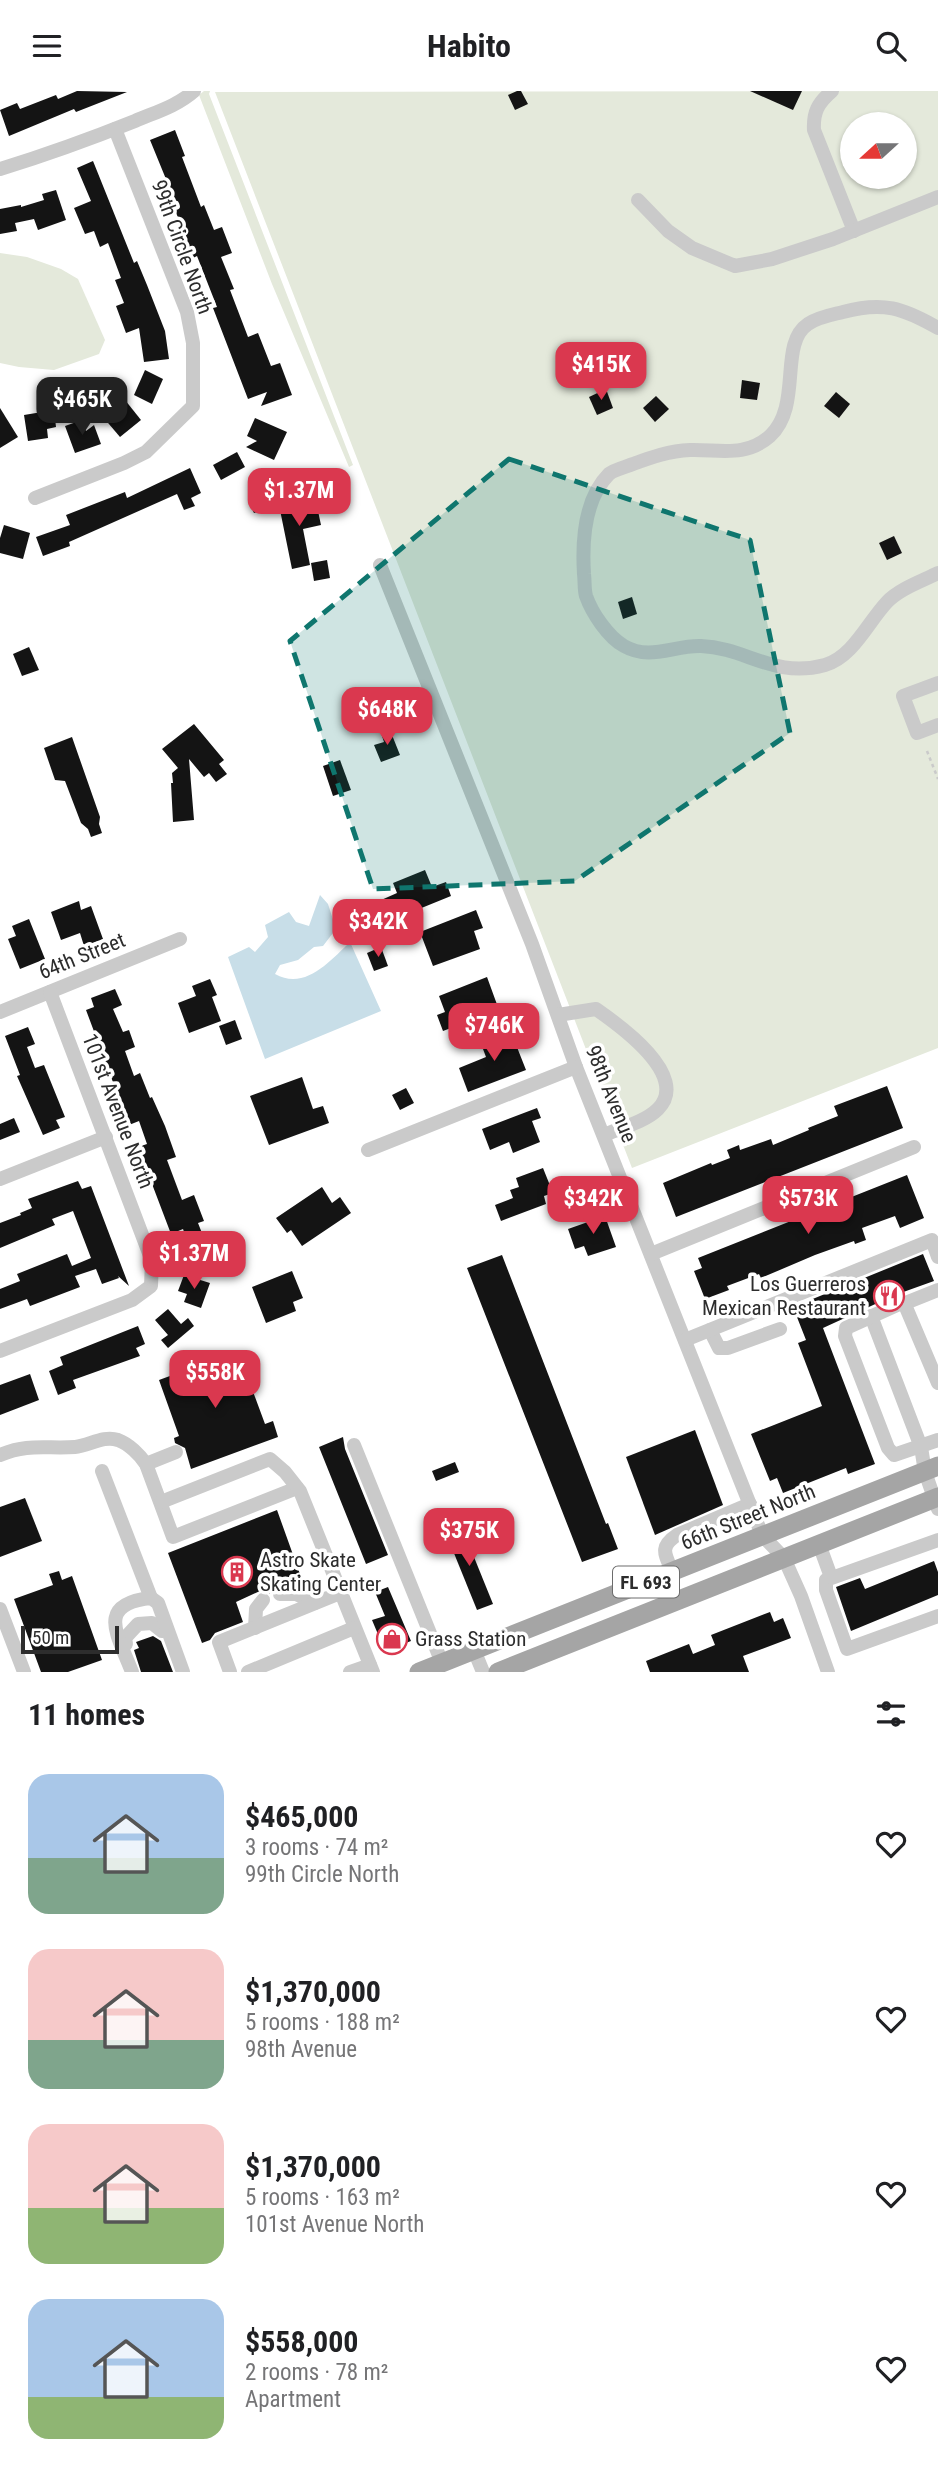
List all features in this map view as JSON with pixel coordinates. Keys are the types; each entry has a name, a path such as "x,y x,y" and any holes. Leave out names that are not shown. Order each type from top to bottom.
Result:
{"main road":[{"name":"66th Street North","path":"419,1672 931,1469"},
{"name":"FL 693","path":"498,1672 783,1557 937,1502"}],"street":[{"path":"0,169 55,153 115,129 182,101 194,91"},
{"path":"832,91 820,101 813,115 814,130 854,231"},
{"name":"99th Circle North","path":"34,498 124,463 146,451 193,406 193,342 187,312 115,129"},
{"path":"638,200 668,231 692,248 735,266 772,259 854,231 938,197"},
{"path":"938,328 908,311 879,306 850,309 821,317 806,325 799,333 792,353 789,399 784,417 772,435 757,445 736,452 690,450 660,454 610,473 595,495 586,522 583,556 586,595 603,625 622,645 639,653 659,654 678,648 701,646 722,649 776,668 798,669 827,664 846,653 889,599 938,573"},
{"name":"98th Avenue","path":"380,565 527,932 576,1067 762,1535 783,1557 801,1596 828,1672"},
{"path":"938,683 904,696 918,733 938,725"},
{"name":"64th Street","path":"0,1012 180,939"},
{"name":"101st Avenue North","path":"0,1351 132,1300 151,1286 152,1261 50,992"},
{"path":"558,1015 596,1009 637,1038 668,1087 665,1100 657,1110 604,1135"},
{"path":"368,1150 576,1067"},
{"path":"0,1179 106,1137"},
{"path":"652,1254 914,1147"},
{"path":"685,1340 932,1240 938,1257"},
{"path":"938,1290 848,1325 844,1331 885,1444 894,1455 938,1440"},
{"path":"903,1304 909,1312 938,1383"},
{"path":"871,1316 931,1469 937,1502"},
{"path":"710,1330 715,1344 719,1348 728,1348 780,1329"},
{"path":"0,1455 31,1446 76,1447 109,1438 119,1440 140,1455 146,1464 173,1537 298,1488"},
{"path":"354,1444 442,1663"},
{"path":"146,1464 176,1452"},
{"path":"161,1502 271,1459 298,1488 371,1668 351,1672"},
{"path":"102,1471 151,1598 158,1603 181,1669"},
{"path":"673,1571 664,1551 667,1542 677,1535 750,1504"},
{"path":"847,1649 826,1590 826,1580 938,1541"},
{"path":"819,1544 831,1577"},
{"path":"230,1672 219,1642 340,1593"},
{"path":"280,1594 296,1594 315,1603"},
{"path":"130,1671 115,1627 116,1615 120,1607 134,1600 151,1598"},
{"path":"255,1628 256,1609 263,1600"},
{"path":"130,1671 122,1631 125,1614 141,1608 150,1611 158,1619 181,1669"},
{"path":"0,1609 24,1672"},
{"path":"822,1656 938,1616"},
{"path":"248,1672 354,1628"},
{"path":"474,1650 483,1672"}],"path":[{"path":"927,751 938,779"}],"highlighted area":[{"path":"509,459 750,540 790,733 575,881 373,889 290,641"}],"shaded area":[{"path":"210,91 353,465 349,467 272,284 199,95"},
{"path":"938,91 938,1048 632,1168 215,92"},
{"path":"0,253 27,257 61,269 78,279 105,340 99,354 54,370 0,363"}],"water":[{"path":"320,895 328,904 336,929 323,946 314,947 298,960 280,965 275,974 297,979 307,976 325,965 350,942 381,1011 265,1059 228,957 249,947 255,952 268,937 265,925 289,912 296,922 309,926"}],"building":[{"path":"77,91 127,92 76,112 74,109 9,136 0,110 17,103 20,109 56,95 58,99"},
{"path":"521,91 528,104 515,110 508,95"},
{"path":"750,91 802,91 793,110"},
{"path":"175,130 201,207 204,205 214,230 222,227 232,253 221,257 248,337 258,333 271,366 280,363 292,395 261,406 267,392 248,399 213,308 217,307 197,256 193,258 174,207 177,206 150,140"},
{"path":"93,161 165,331 169,359 144,362 139,328 126,333 116,306 124,303 115,280 121,278 108,243 100,247 94,231 85,234 74,208 91,201 77,168"},
{"path":"56,190 66,220 38,230 34,219 15,223 17,231 0,234 0,209 21,207 44,200 42,194"},
{"path":"145,370 163,379 152,404 134,395"},
{"path":"742,380 760,383 757,400 740,398"},
{"path":"606,389 613,408 597,415 589,397"},
{"path":"836,392 850,404 839,418 824,406"},
{"path":"656,396 669,409 655,422 643,408"},
{"path":"125,400 141,420 120,437 103,417"},
{"path":"0,408 18,437 0,448"},
{"path":"54,410 56,427 47,429 48,438 28,441 24,415"},
{"path":"255,418 287,432 274,460 246,447 257,441 247,436"},
{"path":"82,420 86,431 94,425 101,444 75,453 65,426"},
{"path":"237,452 245,467 221,480 213,465"},
{"path":"190,468 201,493 191,498 195,506 184,510 177,494 69,542 70,546 43,556 36,537 70,525 66,515 125,492 127,498"},
{"path":"274,489 280,503 254,513 248,500"},
{"path":"315,497 321,525 303,529 310,565 292,569 279,505"},
{"path":"4,525 30,533 23,559 0,553 0,538"},
{"path":"894,536 902,553 887,560 879,543"},
{"path":"327,560 330,578 314,581 311,563"},
{"path":"632,597 637,614 623,619 618,602"},
{"path":"29,647 39,670 22,676 13,654"},
{"path":"194,724 224,760 219,764 227,774 216,782 209,773 204,777 189,759 194,820 173,822 171,783 172,773 178,768 162,749"},
{"path":"390,730 400,755 381,762 374,745 384,742 381,733"},
{"path":"72,737 100,817 102,833 91,837 88,829 81,823 65,781 55,780 44,748"},
{"path":"340,760 351,790 333,796 323,766"},
{"path":"425,870 432,887 446,882 451,896 387,922 379,901 397,893 393,883"},
{"path":"79,901 81,910 91,906 103,939 84,946 80,933 61,940 51,912"},
{"path":"476,910 483,928 474,931 480,949 433,966 420,932"},
{"path":"29,919 45,959 20,969 8,939 16,936 12,926"},
{"path":"381,947 388,966 374,971 367,953"},
{"path":"487,977 499,1010 443,1031 437,1015 445,1012 439,996"},
{"path":"210,979 217,995 212,997 221,1021 189,1033 178,1003 196,996 192,986"},
{"path":"115,989 122,1005 113,1009 123,1032 129,1030 135,1047 125,1051 134,1076 140,1073 165,1126 176,1157 167,1160 182,1200 194,1195 204,1221 198,1223 211,1256 195,1263 183,1229 171,1234 138,1147 147,1144 139,1121 129,1125 86,1010 94,1007 91,998"},
{"path":"235,1020 242,1039 226,1045 219,1026"},
{"path":"28,1027 35,1044 27,1047 35,1068 44,1065 65,1117 56,1120 60,1128 43,1135 17,1076 20,1075 5,1036"},
{"path":"507,1031 510,1038 513,1037 526,1070 468,1092 459,1068 486,1057 480,1041"},
{"path":"302,1077 313,1109 323,1106 329,1123 269,1145 250,1096"},
{"path":"887,1086 903,1128 676,1217 663,1183 730,1158 727,1150 739,1145 740,1150 771,1139 773,1145 809,1130 808,1128 838,1116 834,1106"},
{"path":"406,1088 414,1103 400,1110 392,1095"},
{"path":"537,1108 541,1118 532,1121 540,1142 513,1153 509,1142 490,1150 482,1129"},
{"path":"14,1118 20,1132 0,1140 0,1124"},
{"path":"543,1168 553,1193 544,1196 546,1204 501,1221 495,1205 513,1198 510,1190 519,1187 516,1178"},
{"path":"907,1175 924,1218 900,1228 895,1216 862,1228 866,1240 855,1244 854,1241 815,1255 761,1278 759,1274 727,1286 729,1290 705,1299 694,1271 702,1268 698,1258"},
{"path":"78,1181 82,1189 91,1186 129,1286 118,1276 119,1278 102,1284 96,1269 75,1276 80,1287 30,1306 27,1299 0,1309 0,1289 20,1281 17,1274 67,1254 72,1266 91,1258 73,1211 52,1219 55,1225 0,1248 0,1223 32,1208 28,1199"},
{"path":"322,1187 332,1203 340,1197 351,1213 302,1246 291,1230 287,1233 276,1218"},
{"path":"605,1216 616,1247 588,1256 584,1246 575,1249 568,1229"},
{"path":"923,1254 934,1281 895,1295 823,1328 875,1464 848,1474 846,1468 783,1493 777,1478 770,1481 751,1434 822,1406 798,1343 806,1340 793,1307"},
{"path":"502,1255 618,1549 582,1562 467,1268"},
{"path":"292,1271 303,1298 293,1302 296,1311 266,1323 252,1287"},
{"path":"184,1275 210,1283 201,1308 184,1302 187,1294 178,1291"},
{"path":"168,1309 181,1324 188,1318 194,1326 168,1348 161,1340 168,1335 155,1320"},
{"path":"138,1326 145,1344 136,1348 140,1356 73,1380 76,1388 58,1395 49,1371 63,1365 60,1357"},
{"path":"238,1351 265,1424 273,1421 278,1437 191,1469 185,1448 175,1443 174,1438 179,1436 159,1380"},
{"path":"30,1374 39,1400 0,1415 0,1385"},
{"path":"695,1430 723,1505 655,1535 626,1457"},
{"path":"343,1437 345,1449 388,1555 366,1564 319,1447"},
{"path":"455,1462 459,1472 436,1481 432,1471"},
{"path":"25,1498 42,1541 0,1557 0,1507"},
{"name":"Astro Skate Skating Center","path":"277,1510 301,1577 276,1585 270,1594 260,1591 236,1602 243,1622 215,1633 210,1640 202,1643 168,1553"},
{"path":"461,1525 493,1604 477,1610 445,1531"},
{"path":"934,1561 938,1572 938,1595 851,1631 836,1587 860,1578 865,1589"},
{"path":"59,1571 62,1580 72,1576 102,1660 68,1672 41,1672 14,1599 53,1585 49,1574"},
{"path":"388,1587 411,1641 385,1651 372,1620 385,1616 375,1592"},
{"path":"770,1612 774,1622 783,1618 791,1638 743,1656 749,1672 650,1672 646,1661 689,1644 693,1654 715,1645 711,1635"},
{"path":"153,1636 161,1641 173,1672 141,1672 134,1650 139,1648 136,1642"}],"place":[{"name":"Los Guerreros Mexican Restaurant","path":"889,1296"},
{"name":"Astro Skate Skating Center","path":"237,1572"},
{"name":"Grass Station","path":"392,1639"}]}
